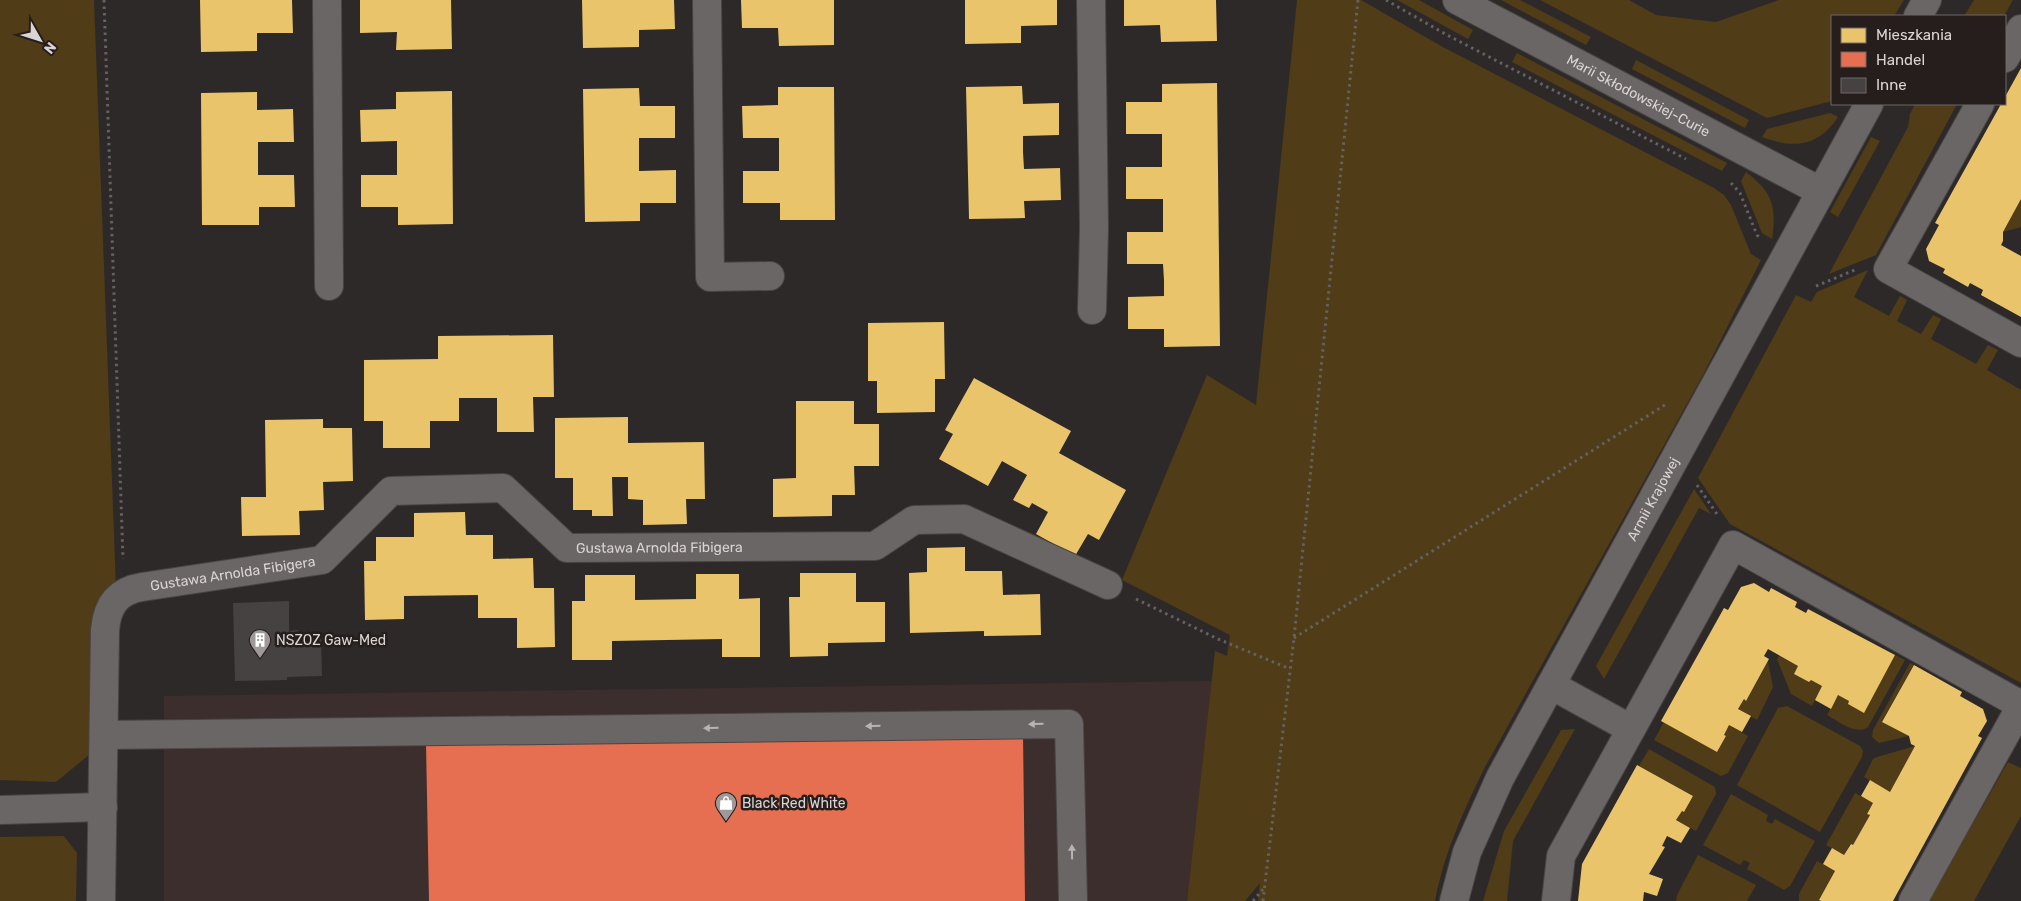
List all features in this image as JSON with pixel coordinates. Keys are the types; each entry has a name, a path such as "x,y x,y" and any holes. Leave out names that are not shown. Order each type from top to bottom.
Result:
{"street":[{"path":"326,0 329,286"},
{"path":"707,0 710,277 770,276"},
{"path":"1091,0 1094,228 1092,310"},
{"name":"Marii Skłodowskiej-Curie","path":"1457,0 1820,191"},
{"path":"1918,15 1926,0"},
{"path":"2006,56 2021,29"},
{"name":"Armii Krajowej","path":"1454,901 1467,852 1500,778 1868,105"},
{"path":"1979,105 1888,269 2021,343"},
{"name":"Gustawa Arnolda Fibigera","path":"124,592 142,587 322,560 391,491 503,488 567,548 874,546 914,520 964,519 1108,586"},
{"path":"1556,901 1561,856 1733,545 2021,705 1913,901"},
{"path":"101,901 106,618 116,598 124,592"},
{"path":"1551,685 1631,729"},
{"path":"104,735 1070,724 1072,901"},
{"path":"0,810 103,807"}],"path":[{"path":"104,0 124,592"},
{"path":"1263,901 1294,638 1358,0"},
{"path":"1816,286 1868,264 1888,269"},
{"path":"1294,638 1673,400"},
{"path":"1693,479 1719,517 1733,545"},
{"path":"1108,586 1196,630 1290,669"},
{"path":"1253,901 1265,887"}],"shaded area":[{"path":"0,0 94,0 116,588 95,750 56,782 0,780"},
{"path":"1297,0 1361,0 1441,46 1714,188 1724,195 1731,205 1751,254 1761,260 1703,375 1485,767 1449,849 1435,901 1258,901 1260,883 1245,901 1187,901 1215,651 1227,656 1230,635 1122,580 1207,375 1256,405"},
{"path":"1397,0 1419,0 1473,30 1468,39"},
{"path":"1501,0 1520,0 1591,37 1586,45"},
{"path":"1540,0 1629,0 1656,15 1716,22 1779,0 1904,0 1895,15 1831,15 1831,101 1767,118"},
{"path":"1974,0 2013,0 2005,15 1965,15"},
{"path":"1517,53 1727,163 1722,171 1512,62"},
{"path":"1636,60 1749,120 1745,128 1632,69"},
{"path":"1914,105 1956,105 1876,255 1829,274 1908,127 1910,114"},
{"path":"1830,113 1838,117 1830,127 1814,140 1795,144 1762,137 1767,129"},
{"path":"1871,137 1880,141 1838,217 1830,212"},
{"path":"1746,172 1762,186 1771,201 1774,217 1772,239 1762,233 1741,181"},
{"path":"2021,199 2021,227 2003,232"},
{"path":"1868,270 1854,297 1889,316 1900,296 1907,300 1897,321 1921,334 1933,315 1941,319 1931,339 1976,364 1988,345 1998,350 1987,370 2021,390 2021,683 1730,524 1698,478 1796,295 1811,302 1817,292"},
{"path":"1694,489 1711,514 1699,508 1604,679 1596,666"},
{"path":"1895,655 1905,660 1868,727 1858,730 1853,729 1827,715 1838,695 1849,701 1848,704"},
{"path":"1779,656 1798,666 1794,674 1822,686 1812,706 1791,694 1777,659"},
{"path":"1768,662 1773,687 1757,720 1738,709 1744,699 1746,701"},
{"path":"1910,663 1914,665 1882,721 1909,736 1879,743 1872,737 1873,730"},
{"path":"1212,681 1187,901 164,901 164,696"},
{"path":"1787,706 1860,746 1863,751 1862,757 1820,832 1737,785 1778,708"},
{"path":"1664,722 1717,752 1726,737 1724,735 1729,725 1748,736 1728,773 1721,776 1654,740"},
{"path":"1575,729 1513,841 1507,901 1483,901 1504,831 1561,730"},
{"path":"1915,746 1890,792 1864,777 1873,759"},
{"path":"1649,749 1715,787 1716,794 1696,831 1676,820 1682,811 1684,812 1693,796 1639,766"},
{"path":"2008,762 2021,768 2021,816 1974,901 1929,901"},
{"path":"1855,793 1873,803 1867,813 1870,815 1853,845 1850,844 1844,855 1826,845"},
{"path":"1731,794 1768,815 1766,821 1772,824 1775,819 1815,841 1790,886 1784,890 1747,869 1750,863 1744,860 1740,865 1703,845"},
{"path":"64,836 77,853 76,901 0,901 0,837"},
{"path":"1698,855 1756,885 1747,901 1676,901 1677,895"},
{"path":"1817,861 1835,871 1819,900 1821,901 1799,901 1799,894"}],"building: Mieszkania":[{"path":"200,0 292,0 293,33 257,33 257,51 201,52"},
{"path":"360,0 451,0 452,49 396,50 397,32 360,33"},
{"path":"582,0 674,0 675,29 639,30 639,47 583,48"},
{"path":"741,0 834,0 834,45 779,46 778,28 742,28"},
{"path":"965,0 1057,0 1057,25 1021,26 1021,43 965,44"},
{"path":"1124,0 1216,0 1217,41 1161,42 1160,25 1124,26"},
{"path":"2021,68 2021,199 2003,232 2001,245 2021,256 2021,317 1981,295 1983,290 1970,283 1968,287 1943,273 1945,269 1929,261 1926,249 1939,225 1935,223 2000,105 2006,105 2006,95"},
{"path":"1217,83 1220,346 1164,347 1164,329 1128,329 1128,297 1164,296 1164,280 1163,264 1127,264 1127,232 1163,232 1163,199 1126,199 1126,167 1162,167 1162,134 1126,134 1126,102 1162,102 1162,84"},
{"path":"1022,86 1023,104 1059,103 1059,135 1023,136 1023,152 1024,169 1060,168 1061,200 1024,201 1025,218 969,219 966,87"},
{"path":"778,87 834,87 835,220 780,220 780,203 743,203 743,171 779,171 779,138 743,138 742,106 778,105"},
{"path":"639,88 640,106 675,106 675,138 639,138 639,171 676,170 676,203 640,203 640,221 585,222 583,89"},
{"path":"452,91 453,224 398,225 398,207 361,207 361,175 397,175 397,141 361,142 360,110 396,109 396,92"},
{"path":"257,92 257,110 293,109 294,142 258,142 258,175 294,175 295,207 259,207 259,225 202,225 201,93"},
{"path":"944,322 945,379 935,379 935,412 877,413 877,381 868,381 868,323"},
{"path":"553,335 554,397 533,397 534,432 497,432 497,398 459,398 459,421 430,421 430,448 383,448 383,421 364,421 364,360 438,359 438,336"},
{"path":"974,378 1071,431 1059,453 1126,490 1099,540 1088,534 1075,556 1036,534 1048,512 1032,503 1029,508 1013,500 1027,475 1002,461 988,486 939,459 953,434 945,430"},
{"path":"796,401 854,401 854,424 879,424 879,466 854,466 855,495 832,495 832,516 773,517 773,479 796,478"},
{"path":"628,417 628,443 704,442 705,499 686,499 687,524 643,525 643,500 628,499 628,477 612,477 613,516 592,516 592,510 573,510 573,478 555,478 555,418"},
{"path":"323,419 323,428 352,428 353,481 323,482 324,510 299,511 300,535 242,536 241,497 266,497 265,420"},
{"path":"465,512 466,535 493,535 493,559 533,558 534,588 554,588 555,647 517,648 517,618 478,618 478,595 404,596 404,619 365,620 364,561 376,561 376,537 414,537 414,513"},
{"path":"965,547 965,571 1002,571 1003,595 1040,594 1041,635 984,636 984,631 910,633 909,573 927,572 927,548"},
{"path":"800,573 856,573 856,602 885,602 885,642 828,643 828,656 790,657 789,597 800,597"},
{"path":"696,574 739,574 739,599 760,598 760,657 722,657 722,639 612,641 612,660 572,660 572,601 585,601 585,575 635,575 635,600 696,599"},
{"path":"1754,583 1769,592 1771,588 1797,602 1795,607 1806,613 1808,609 1895,655 1864,713 1848,704 1849,701 1838,695 1831,709 1815,700 1822,686 1794,674 1798,666 1768,649 1764,656 1769,659 1746,701 1744,699 1738,709 1751,716 1742,732 1729,725 1724,735 1726,736 1717,752 1661,721 1724,608 1728,610 1741,587"},
{"path":"1914,665 1962,692 1960,696 1983,709 1987,721 1978,736 1982,738 1893,901 1821,901 1819,900 1835,871 1823,864 1832,848 1844,855 1851,844 1853,845 1870,815 1867,814 1873,803 1861,796 1870,780 1890,792 1915,746 1911,744 1909,736 1882,722"},
{"path":"1637,765 1693,796 1684,812 1682,811 1676,820 1690,828 1681,843 1667,836 1662,846 1665,847 1649,874 1663,879 1657,896 1644,892 1643,901 1578,901 1582,864"}],"building: Handel":[{"name":"Black Red White","path":"1023,733 1025,901 429,901 426,743"}],"building: Inne":[{"name":"NSZOZ Gaw-Med","path":"289,601 289,631 298,630 299,640 321,639 322,676 287,677 287,680 235,681 233,603"}],"place":[{"name":"NSZOZ Gaw-Med","path":"260,659"},
{"name":"Black Red White","path":"726,822"}]}
